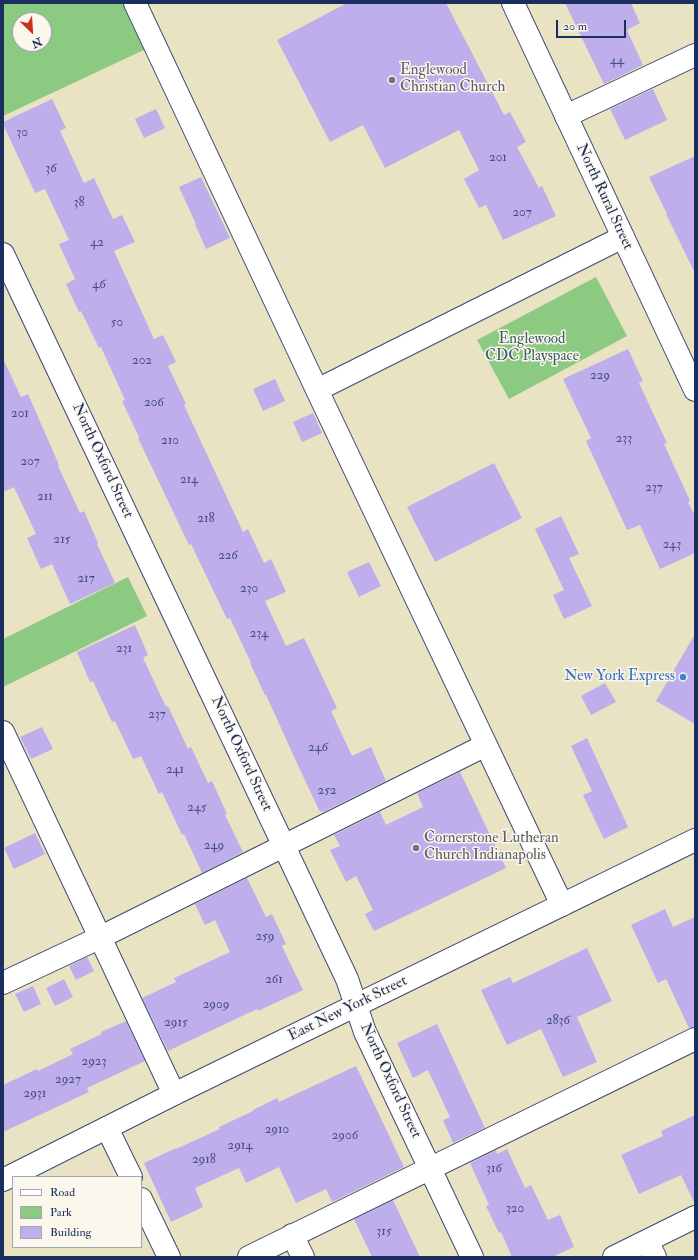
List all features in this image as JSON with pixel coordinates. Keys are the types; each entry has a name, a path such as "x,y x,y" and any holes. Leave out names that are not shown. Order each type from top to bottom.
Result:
{"street":[{"path":"135,3 562,905"},
{"name":"North Rural Street","path":"513,3 695,390"},
{"path":"566,116 695,55"},
{"path":"317,390 623,237"},
{"name":"North Oxford Street","path":"3,254 347,979 365,1032 472,1257"},
{"path":"3,732 174,1094"},
{"path":"3,983 100,938 486,744"},
{"name":"East New York Street","path":"3,1180 174,1094 695,840"},
{"path":"249,1257 695,1039"},
{"path":"107,1128 131,1176"},
{"path":"142,1200 169,1257"},
{"path":"614,1257 651,1249 695,1216"},
{"path":"292,1235 303,1257"}],"green space":[{"path":"3,3 128,3 148,48 3,116"},
{"name":"Englewood CDC Playspace","path":"596,277 627,336 509,399 477,340"},
{"path":"128,577 147,616 3,687 3,639"}],"building":[{"name":"Englewood Christian Church","path":"347,3 446,3 504,115 510,112 526,142 517,147 539,188 542,186 556,216 503,240 486,205 479,208 464,179 479,170 459,130 385,168 363,125 330,142 277,40"},
{"path":"565,3 631,3 640,23 627,30 643,65 604,84"},
{"path":"653,89 667,120 625,140 610,109"},
{"path":"52,99 66,128 60,131 84,183 94,178 113,219 122,215 135,242 114,251 154,339 163,335 176,362 168,366 186,404 184,405 243,532 248,529 264,563 271,559 286,592 265,601 286,646 304,638 337,708 331,711 352,756 371,747 386,781 323,812 320,812 230,618 227,619 191,544 189,545 138,438 139,437 122,401 125,400 101,347 99,348 81,311 79,312 66,284 75,279 59,244 69,240 45,189 35,193 3,124 3,122"},
{"path":"156,109 165,128 144,138 135,119"},
{"path":"695,156 695,273 649,177"},
{"path":"201,177 230,238 206,249 179,187"},
{"path":"628,349 643,381 639,383 667,443 664,444 690,501 688,502 695,516 695,553 660,569 640,525 627,530 586,441 591,438 563,379"},
{"path":"3,359 21,397 28,394 59,465 58,466 80,513 84,511 115,583 70,604 52,564 41,569 27,538 36,534 14,487 3,492"},
{"path":"275,379 285,401 263,411 253,389"},
{"path":"313,413 322,433 302,442 293,422"},
{"path":"494,463 522,518 435,562 407,507"},
{"path":"561,516 579,554 569,558 592,606 564,619 553,595 564,590 535,529"},
{"path":"369,562 381,586 359,597 347,572"},
{"path":"135,625 148,655 143,658 166,707 168,706 188,749 191,747 208,783 212,781 227,814 225,815 243,852 202,873 162,792 159,794 141,756 133,759 115,721 112,722 93,681 90,682 77,652"},
{"name":"New York Express","path":"695,634 695,724 656,701"},
{"path":"605,683 616,702 591,715 581,696"},
{"path":"42,727 53,749 31,759 20,737"},
{"path":"587,738 628,827 604,839 583,795 592,791 571,746"},
{"name":"Cornerstone Lutheran Church Indianapolis","path":"460,772 506,868 374,931 365,914 373,910 356,876 346,882 330,850 340,846 334,835 380,812 386,825 423,807 417,793"},
{"path":"35,833 45,854 14,869 4,848"},
{"path":"247,878 266,917 272,914 286,944 282,946 303,990 258,1011 257,1009 168,1051 142,998 176,982 174,978 230,952 215,920 205,925 195,904"},
{"path":"665,909 673,927 695,917 695,1027 689,1028 666,979 658,983 631,925"},
{"path":"587,948 612,1001 577,1017 597,1062 563,1077 541,1029 507,1045 481,990 510,977 513,983"},
{"path":"87,957 94,971 76,980 69,966"},
{"path":"64,979 73,997 55,1006 46,988"},
{"path":"33,986 41,1004 24,1012 15,994"},
{"path":"126,1021 145,1061 87,1088 89,1092 3,1132 3,1085 37,1069 38,1071 73,1054 70,1049 102,1034 101,1032"},
{"path":"437,1024 485,1128 453,1143 443,1120 450,1117 428,1070 413,1078 397,1043"},
{"path":"356,1066 404,1167 332,1202 326,1189 296,1203 279,1167 246,1183 239,1168 195,1188 203,1207 171,1222 144,1163 220,1129 219,1127 277,1098 279,1102"},
{"path":"695,1115 695,1204 681,1175 639,1194 621,1155 663,1136 661,1131"},
{"path":"507,1149 525,1188 531,1185 548,1220 560,1215 574,1247 552,1257 512,1257 501,1232 499,1233 486,1206 489,1205 470,1163 496,1150 497,1154"},
{"path":"393,1200 420,1257 372,1257 354,1219"}],"place":[{"name":"Englewood Christian Church","path":"392,80"},
{"name":"New York Express","path":"683,677"},
{"name":"Cornerstone Lutheran Church Indianapolis","path":"416,848"}]}
